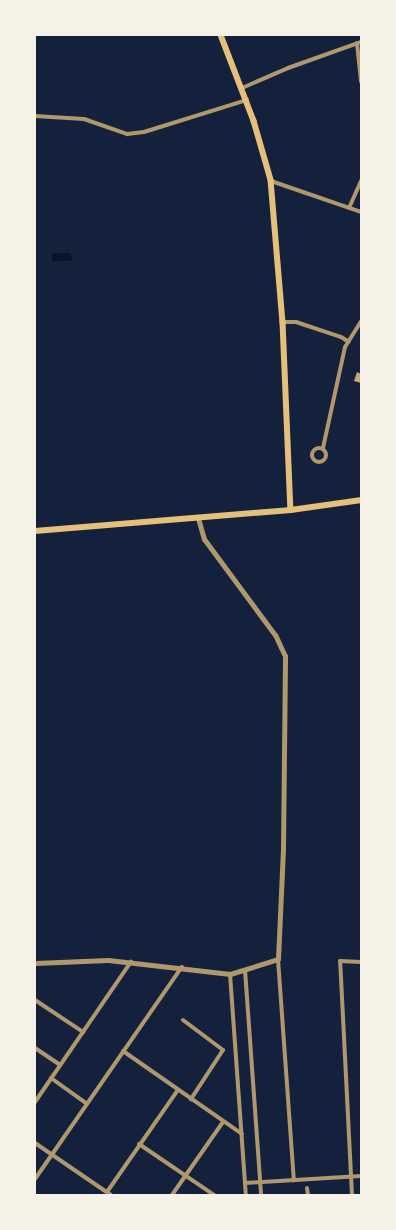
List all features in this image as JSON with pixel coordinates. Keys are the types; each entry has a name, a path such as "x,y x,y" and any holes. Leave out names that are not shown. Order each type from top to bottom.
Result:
{"main road":[{"path":"221,35 247,100 271,180 283,322 291,510"},
{"path":"35,531 291,510 361,500"}],"street":[{"path":"242,88 288,68 359,42 361,82"},
{"path":"35,116 84,120 126,134 144,132 247,100"},
{"path":"271,180 361,212"},
{"path":"349,208 361,181"},
{"path":"323,448 345,347 361,321"},
{"path":"283,322 296,322 341,337 349,342"},
{"path":"198,518 204,539 276,635 285,656 283,850 278,958 294,1180"},
{"path":"35,963 108,960 230,974 278,958"},
{"path":"352,1195 340,961 361,962"},
{"path":"35,1102 36,1096 51,1078 131,962"},
{"path":"35,1179 182,967"},
{"path":"245,970 261,1195"},
{"path":"230,974 246,1195"},
{"path":"35,1000 83,1032"},
{"path":"183,1020 223,1050 191,1099"},
{"path":"35,1048 60,1065"},
{"path":"123,1051 242,1134"},
{"path":"51,1078 87,1104"},
{"path":"35,1143 109,1194 139,1144 178,1090"},
{"path":"172,1195 223,1122"},
{"path":"139,1144 214,1195"},
{"path":"245,1184 361,1176"},
{"path":"307,1188 308,1195"}],"water":[{"path":"52,253 70,253 73,259 70,261 52,261"}],"building":[{"path":"357,372 361,374 361,383 354,381"}]}
